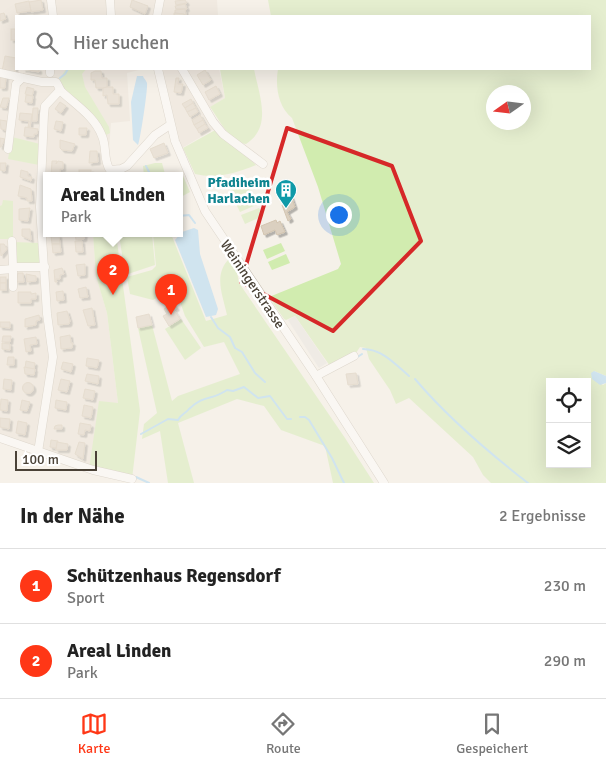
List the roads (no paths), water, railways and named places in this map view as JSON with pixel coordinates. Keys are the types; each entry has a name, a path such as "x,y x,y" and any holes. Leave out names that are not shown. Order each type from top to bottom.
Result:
{"street":[{"path":"51,0 53,15"},
{"path":"110,0 111,15"},
{"path":"157,15 160,0"},
{"name":"Weiningerstrasse","path":"158,70 170,125 205,211 316,376 384,483"},
{"path":"183,70 213,122 223,134 263,164"},
{"path":"0,73 56,82 60,90 83,110 100,131 104,142 106,164 110,170 121,169 127,166 155,134 170,125"},
{"path":"8,149 16,84 22,78"},
{"path":"38,452 53,358 40,207 44,114 45,106 60,90"},
{"path":"12,241 13,287"},
{"path":"0,270 44,267"},
{"path":"316,376 354,356"},
{"path":"0,438 110,475 132,479"}],"water":[{"path":"137,76 143,76 147,83 144,115 138,145 133,140 131,102"},
{"path":"194,228 198,230 200,254 218,309 216,315 206,317 175,240 178,237 183,237 183,232"},
{"path":"594,371 606,376 606,383 600,385 592,379 591,373"}],"waterway":[{"path":"60,78 67,70"},
{"path":"146,166 149,172"},
{"path":"183,216 189,215 195,223"},
{"path":"211,317 218,328 230,337 235,348 242,352 255,373 265,382"},
{"path":"363,349 382,354 409,376"},
{"path":"356,358 362,354"},
{"path":"415,379 469,434 528,483"},
{"path":"141,434 168,419 178,420 199,401 217,396 227,390 233,391 244,387 258,398 270,396 287,419 291,419"},
{"path":"300,417 305,417 309,420 332,458 344,483"},
{"path":"136,477 149,483"}],"place":[{"name":"Pfadiheim Harlachen","path":"286,209"},
{"name":"Areal Linden","path":"113,295"},
{"name":"Schützenhaus Regensdorf","path":"171,315"}]}
